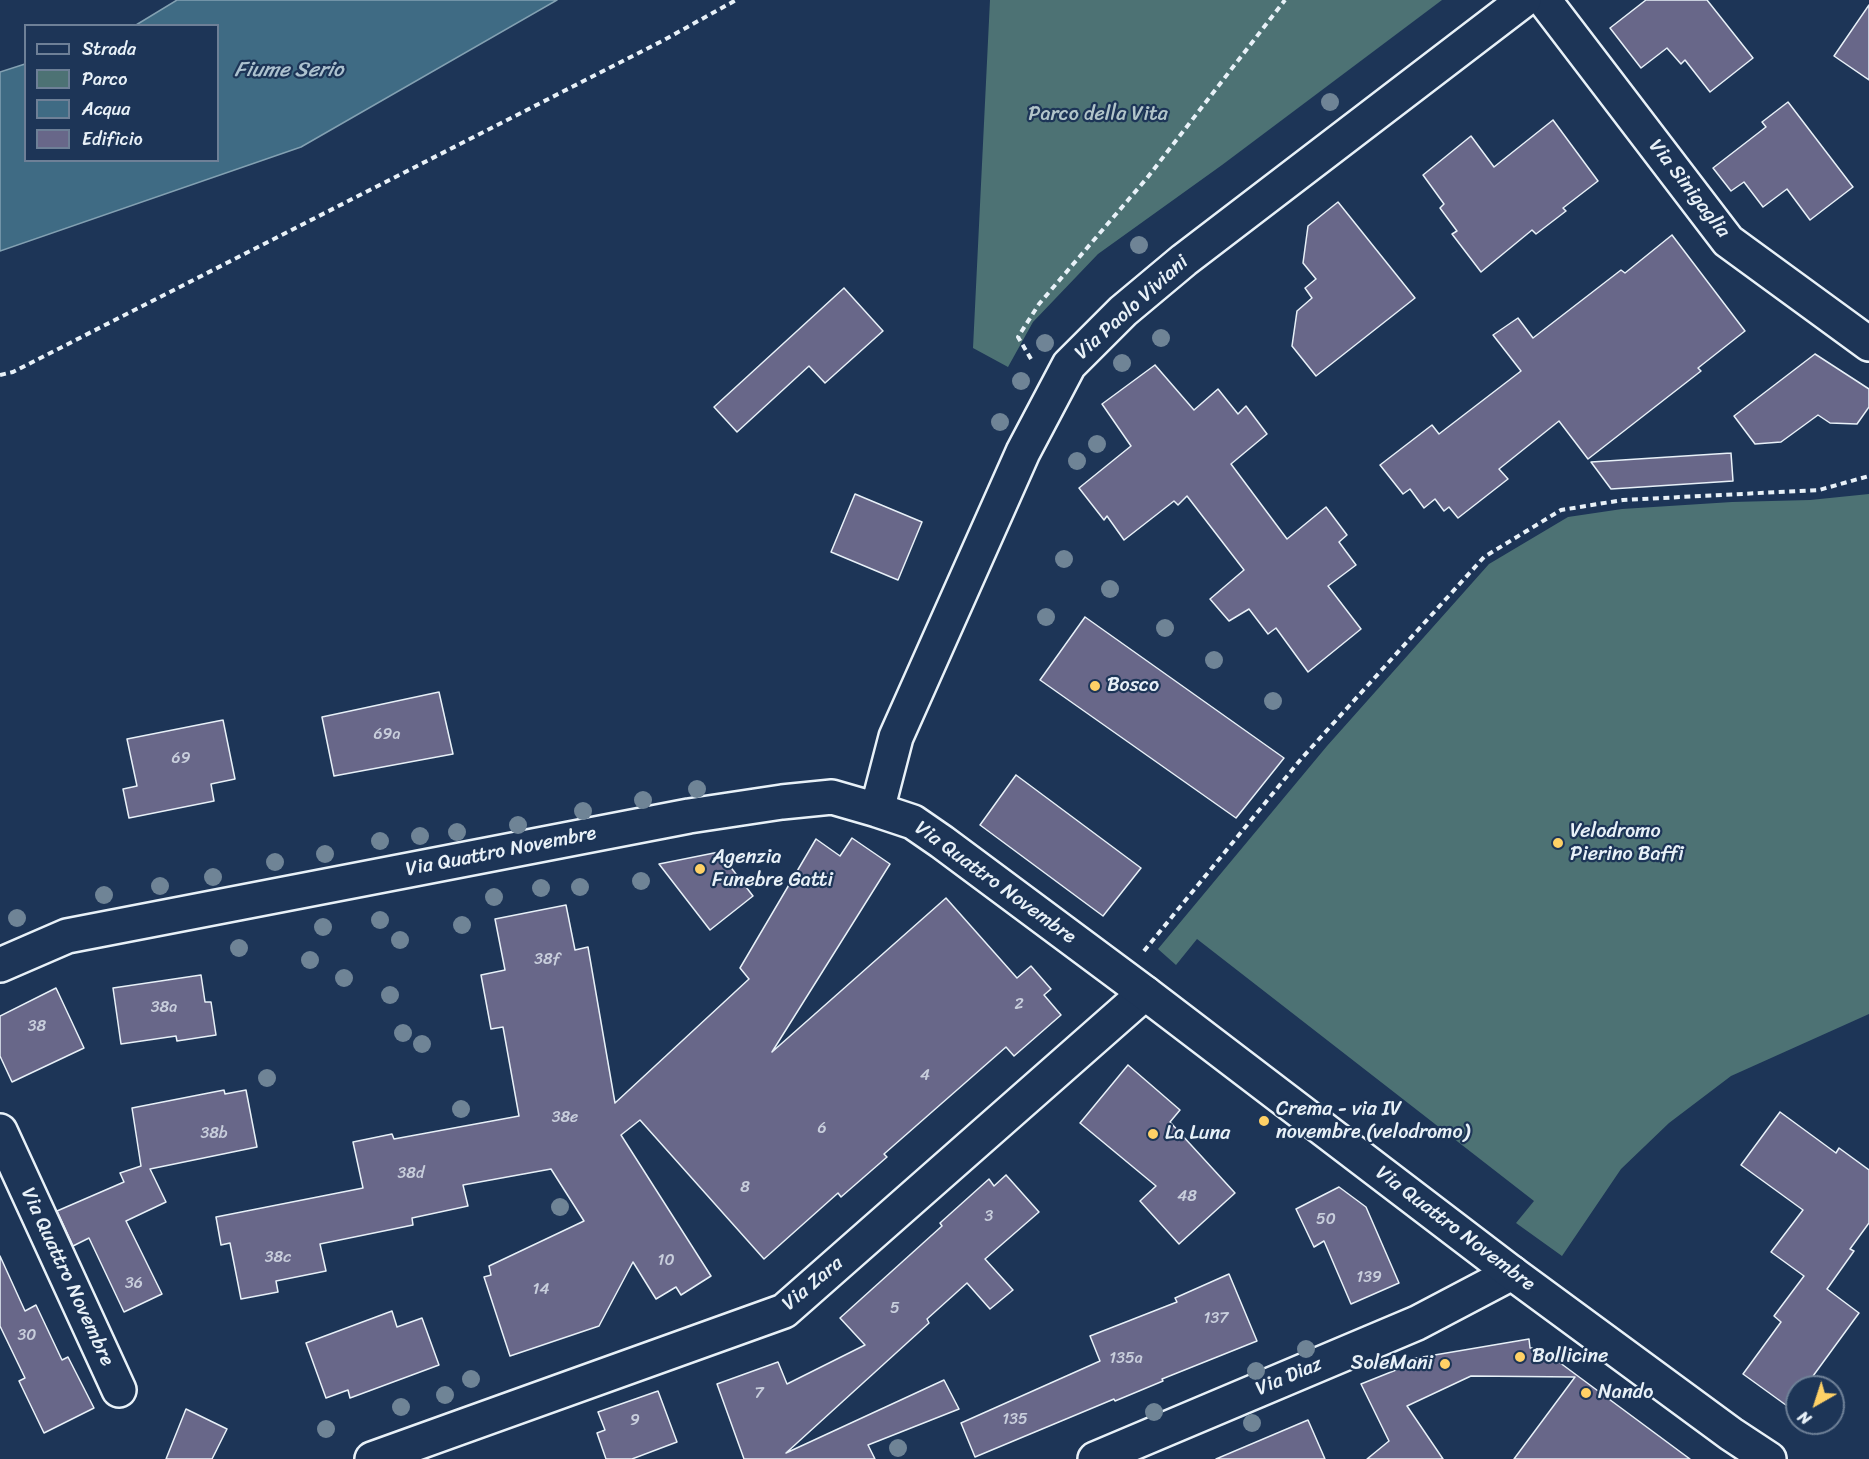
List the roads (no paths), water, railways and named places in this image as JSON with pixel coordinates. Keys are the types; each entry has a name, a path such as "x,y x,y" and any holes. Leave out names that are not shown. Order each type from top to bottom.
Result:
{"street":[{"name":"Via Paolo Viviani","path":"877,810 896,737 1023,452 1069,365 1123,311 1184,260 1524,0"},
{"name":"Via Sinigaglia","path":"1544,0 1728,241 1869,344"},
{"name":"Via Quattro Novembre","path":"0,965 67,936 688,816 832,797 913,822 1134,985 1512,1273 1731,1434 1769,1459"},
{"name":"Via Zara","path":"372,1459 784,1311 1134,985"},
{"name":"Via Quattro Novembre","path":"0,1131 118,1389"},
{"name":"Via Diaz","path":"1095,1459 1417,1323 1512,1273"}],"water":[{"name":"Fiume Serio","path":"177,0 557,0 301,147 0,251 0,72 24,64 24,162 219,162 219,24 138,24"}],"place":[{"name":"Bosco","path":"1095,686"},
{"name":"Velodromo Pierino Baffi","path":"1558,843"},
{"name":"Agenzia Funebre Gatti","path":"700,869"},
{"name":"Crema - via IV novembre (velodromo)","path":"1264,1121"},
{"name":"La Luna","path":"1153,1134"},
{"name":"Bollicine","path":"1520,1357"},
{"name":"SoleMani","path":"1445,1364"},
{"name":"Nando","path":"1586,1393"}],"park label":[{"name":"Parco della Vita","path":"1098,115"}]}
